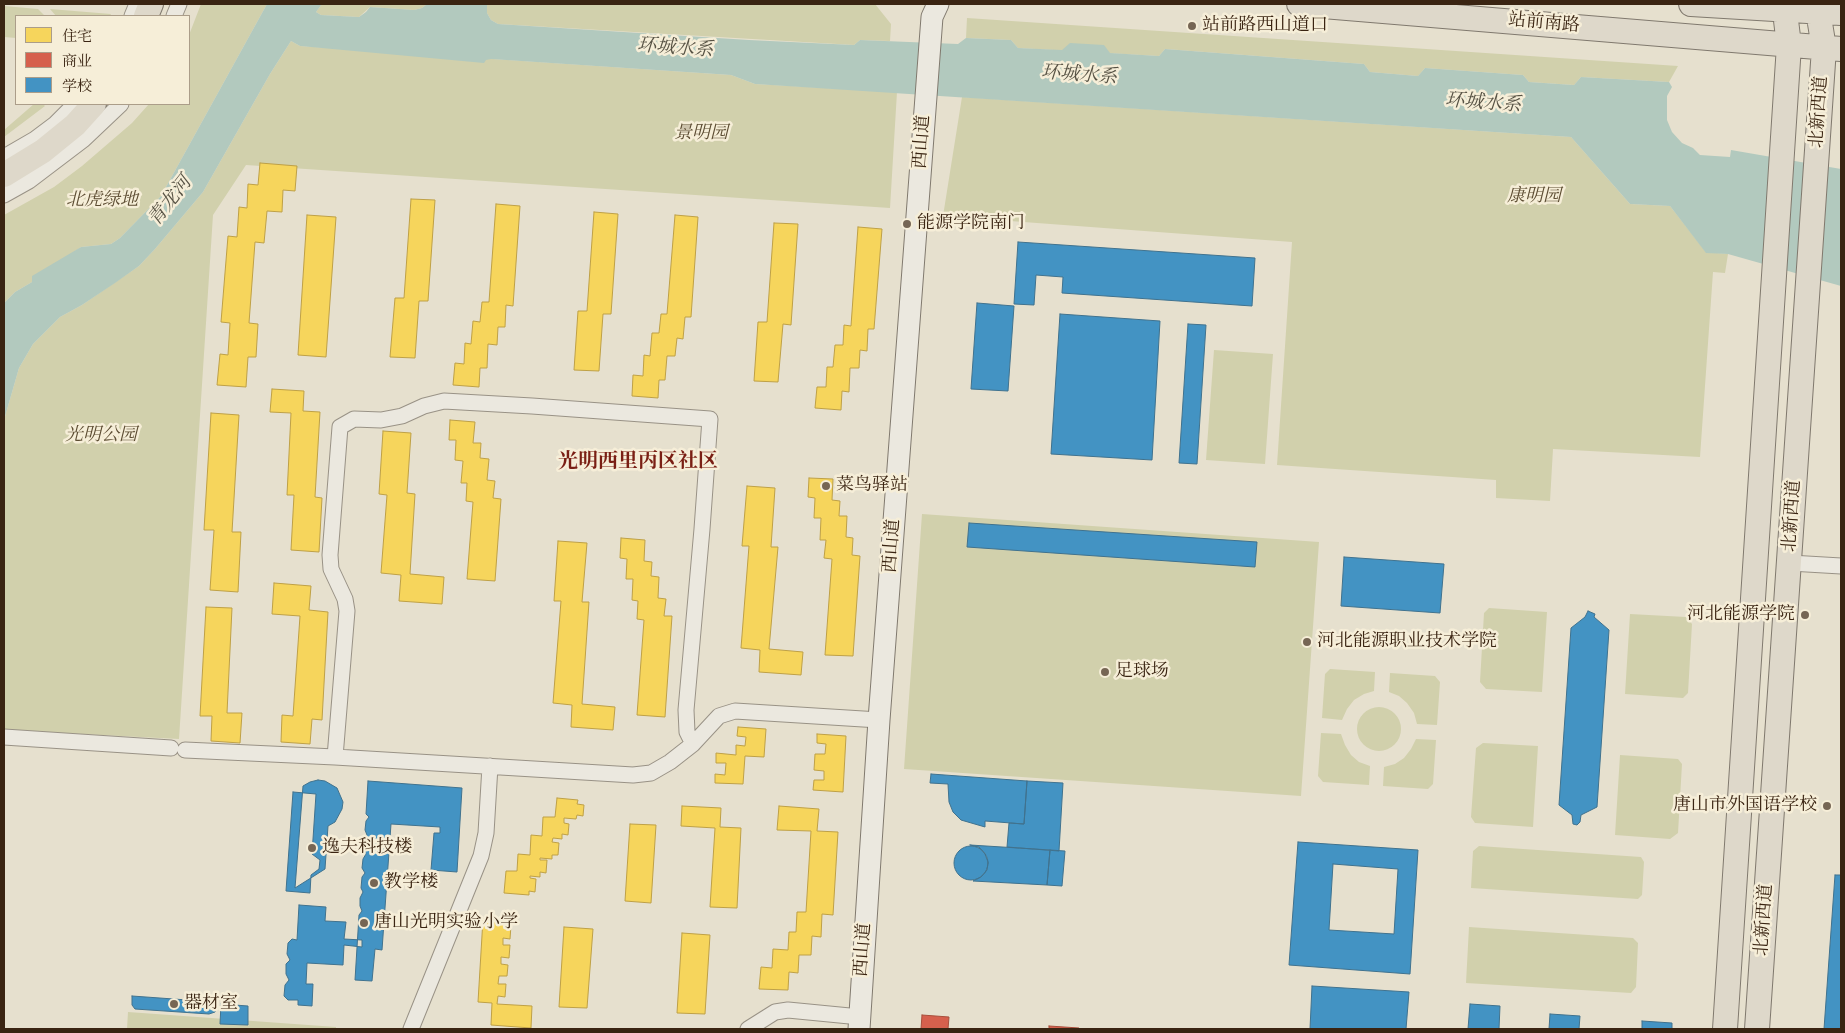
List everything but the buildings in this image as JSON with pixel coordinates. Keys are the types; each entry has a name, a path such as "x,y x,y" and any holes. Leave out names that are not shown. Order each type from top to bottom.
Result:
{"main road":[{"name":"站前南路","path":"1299,4 1833,49"},
{"path":"1691,4 1826,9"},
{"name":"北新西道","path":"1725,1029 1789,45 1784,6"},
{"name":"北新西道","path":"1758,1029 1817,150 1833,49 1826,9"},
{"path":"4,175 44,151 75,125 93,105"}],"street":[{"name":"西山道","path":"859,1023 879,720 925,116 935,11"},
{"path":"4,158 56,124 74,105"},
{"path":"4,195 29,180 82,140 120,105"},
{"path":"334,757 347,611 345,599 331,569 330,555 340,426 354,419 381,420 402,416 424,406 444,401 710,419 686,710 687,732 693,744"},
{"path":"1790,563 1841,566"},
{"path":"4,737 633,775 651,773 670,762 693,744 720,716 735,710 879,720"},
{"path":"411,1029 481,856 486,833 490,766"},
{"path":"748,1029 775,1012 788,1010 859,1023"}],"green space":[{"name":"北虎绿地","path":"201,4 267,4 161,196 120,238 111,244 81,247 15,292 4,303 4,215 54,187 82,166 132,123 148,105 190,105 190,32"},
{"path":"322,4 427,4 422,8 414,10 370,7 359,17 321,15 316,12"},
{"path":"487,4 875,4 891,24 890,41 860,40 854,45 498,24 491,20 487,13"},
{"path":"4,6 38,9 44,15 15,15 15,38 4,37"},
{"path":"50,9 111,14 110,15 55,15"},
{"path":"967,18 1678,66 1669,82 1581,77 1574,85 1529,82 1523,75 1425,68 1418,76 1370,72 1364,64 1165,49 1159,56 1018,48 1011,40 966,38"},
{"path":"291,41 300,46 731,75 755,84 897,92 890,208 246,165 213,215 179,739 4,730 4,420 19,368 33,344 60,317 82,305 139,266 203,192 270,74"},
{"name":"康明园","path":"962,97 1571,137 1630,204 1670,206 1706,252 1728,254 1725,273 1713,272 1700,457 1553,449 1550,501 1496,498 1496,480 1277,465 1292,242 943,216"},
{"path":"33,105 45,106 4,137 4,130"},
{"path":"1214,350 1273,354 1265,464 1206,460"},
{"path":"922,514 1319,542 1301,796 904,769"},
{"path":"1489,608 1547,612 1542,692 1486,689 1480,682 1484,613"},
{"path":"1630,614 1686,617 1692,624 1688,693 1683,698 1625,694"},
{"path":"1330,669 1375,672 1374,691 1354,700 1342,720 1322,718 1325,674"},
{"path":"1390,673 1435,676 1440,682 1437,725 1417,724 1414,713 1407,703 1399,696 1389,692"},
{"path":"1375,707 1383,707 1395,713 1401,729 1395,745 1383,751 1375,751 1363,745 1357,733 1357,725 1363,713"},
{"path":"1321,733 1341,734 1351,755 1359,762 1370,766 1369,785 1323,782 1318,776"},
{"path":"1416,739 1436,740 1433,784 1428,789 1383,786 1384,767 1395,764 1404,758"},
{"path":"1483,743 1538,746 1533,827 1475,823 1471,817 1476,748"},
{"path":"1620,755 1678,759 1682,764 1678,833 1670,839 1615,835"},
{"path":"1479,846 1641,857 1644,862 1642,895 1638,899 1471,888 1473,851"},
{"path":"1469,927 1633,938 1638,943 1636,987 1631,993 1466,983"},
{"path":"128,1012 336,1027 336,1029 127,1029"}],"water":[{"path":"267,4 322,4 316,12 321,15 359,17 370,7 414,10 422,8 427,4 487,4 487,13 491,20 498,24 854,45 860,40 958,44 966,38 1011,40 1018,48 1062,50 1070,43 1104,45 1110,53 1159,56 1165,49 1364,64 1370,72 1418,76 1425,68 1523,75 1529,82 1574,85 1581,77 1669,82 1672,87 1667,96 1667,120 1672,132 1682,143 1693,148 1700,155 1730,157 1731,150 1841,169 1841,286 1728,254 1706,253 1670,206 1630,204 1571,137 755,84 731,75 491,59 486,60 484,63 300,46 291,41 270,74 203,192 155,249 139,266 82,305 60,317 33,344 19,368 4,420 4,303 15,292 32,282 32,276 81,247 111,244 120,238 161,196"}],"place":[{"name":"站前路西山道口","path":"1192,26"},
{"name":"能源学院南门","path":"907,224"},
{"name":"菜鸟驿站","path":"826,486"},
{"name":"河北能源学院","path":"1805,615"},
{"name":"河北能源职业技术学院","path":"1307,642"},
{"name":"足球场","path":"1105,672"},
{"name":"唐山市外国语学校","path":"1827,806"},
{"name":"逸夫科技楼","path":"312,848"},
{"name":"教学楼","path":"374,883"},
{"name":"唐山光明实验小学","path":"364,923"},
{"name":"器材室","path":"174,1004"}],"district":[{"name":"光明西里丙区社区","path":"638,463"}],"water label":[{"name":"环城水系","path":"675,49"},
{"name":"环城水系","path":"1079,76"},
{"name":"环城水系","path":"1483,104"},
{"name":"青龙河","path":"171,202"}],"park label":[{"name":"景明园","path":"701,134"},
{"name":"光明公园","path":"101,436"}]}
